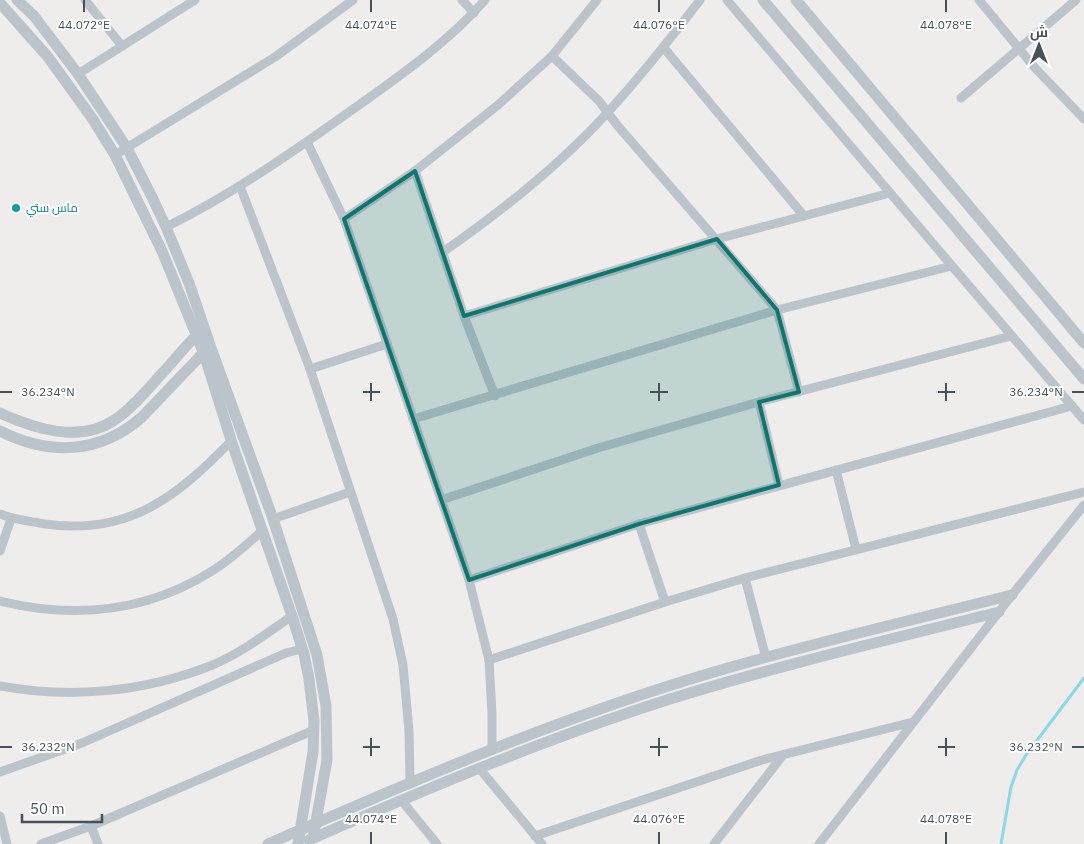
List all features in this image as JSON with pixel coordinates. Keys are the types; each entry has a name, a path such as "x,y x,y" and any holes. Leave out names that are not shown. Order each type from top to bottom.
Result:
{"street":[{"path":"18,0 39,22 78,74 127,148 166,227 189,283 200,333"},
{"path":"85,0 122,46"},
{"path":"462,0 474,13"},
{"path":"166,227 240,186 307,142 440,44 474,13 485,0"},
{"path":"344,219 414,171 498,105 552,56 597,0"},
{"path":"443,252 515,198 608,112 664,48 700,0"},
{"path":"727,0 1084,420"},
{"path":"763,0 1084,379"},
{"path":"796,0 1084,343"},
{"path":"979,0 1019,49 1084,119"},
{"path":"960,98 1076,0"},
{"path":"78,74 192,1"},
{"path":"115,155 275,57 351,1"},
{"path":"0,3 48,57 92,118 115,155 207,349 273,519 318,655 323,682 326,706 327,760 313,838"},
{"path":"664,48 804,216"},
{"path":"552,56 600,102 617,125 777,310 799,392"},
{"path":"307,142 344,219 469,580 489,660 492,750"},
{"path":"414,171 464,316 495,396"},
{"path":"240,186 310,369 393,619 403,665 409,731 410,782"},
{"path":"464,316 717,239 890,193"},
{"path":"413,419 777,310 952,266"},
{"path":"0,413 36,427 60,432 87,432 100,428 116,419 139,399 200,333"},
{"path":"441,500 598,448 759,402 1011,336"},
{"path":"310,369 387,344"},
{"path":"0,431 34,444 53,447 80,448 106,441 137,421 207,349"},
{"path":"207,349 231,441 292,616 310,686 314,752 299,844 480,768 652,705 770,670 999,612"},
{"path":"759,402 779,485"},
{"path":"469,580 639,524 1072,406"},
{"path":"0,514 11,519 65,527 104,524 137,514 164,500 188,482 231,441"},
{"path":"836,470 856,549"},
{"path":"273,519 350,492"},
{"path":"489,660 665,602 745,578 1084,492"},
{"path":"819,844 1084,505"},
{"path":"0,550 11,519"},
{"path":"639,524 665,602"},
{"path":"0,601 29,608 71,611 112,609 152,600 213,571 262,531"},
{"path":"745,578 766,658"},
{"path":"268,844 410,782 568,721 648,693 766,658 1012,595"},
{"path":"0,686 69,693 133,688 211,665 250,645 292,616"},
{"path":"0,772 82,743 286,653 302,649"},
{"path":"648,693 652,705"},
{"path":"535,836 762,760 913,722"},
{"path":"41,844 91,826 314,730"},
{"path":"714,844 783,755"},
{"path":"480,768 542,844"},
{"path":"402,801 437,844"},
{"path":"0,816 7,844"},
{"path":"91,826 98,844"}],"highlighted area":[{"path":"415,171 464,316 717,239 777,310 799,392 759,402 779,485 639,524 469,580 344,219"}],"waterway":[{"path":"1001,844 1011,787 1017,770 1026,755 1084,678"}],"place":[{"name":"ماس ستي","path":"16,208"}]}
